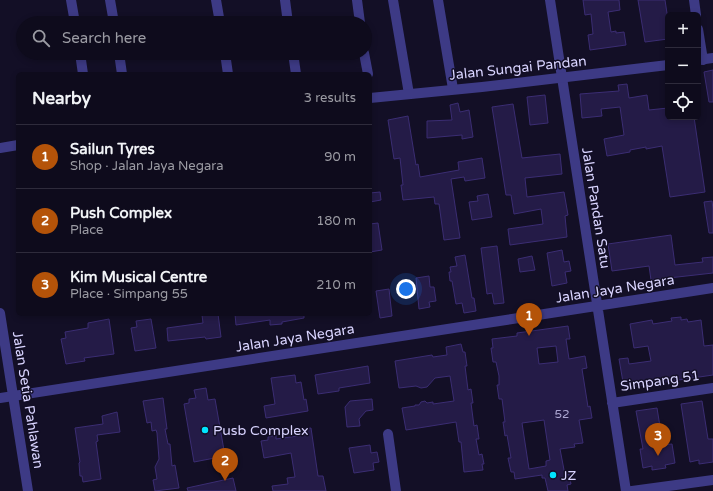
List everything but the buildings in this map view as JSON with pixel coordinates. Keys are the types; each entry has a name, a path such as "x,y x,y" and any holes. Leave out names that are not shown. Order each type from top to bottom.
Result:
{"street":[{"path":"71,0 74,16"},
{"path":"110,0 113,16"},
{"path":"216,0 219,16"},
{"path":"285,0 287,16"},
{"path":"357,0 359,16"},
{"path":"393,0 408,94"},
{"path":"438,0 453,89"},
{"name":"Jalan Pandan Satu","path":"550,0 596,306 626,491"},
{"path":"694,0 696,12"},
{"path":"701,42 705,59"},
{"path":"81,60 83,72"},
{"path":"120,60 122,72"},
{"path":"225,60 228,72"},
{"path":"294,60 296,72"},
{"path":"365,60 368,72"},
{"name":"Jalan Sungai Pandan","path":"372,96 408,94 562,78 665,64"},
{"path":"0,148 16,145"},
{"name":"Jalan Jaya Negara","path":"0,398 713,288"},
{"name":"Jalan Setia Pahlawan","path":"0,313 28,491"},
{"name":"Simpang 51","path":"612,403 713,388"},
{"path":"388,434 396,491"},
{"path":"632,491 713,480"}],"place":[{"name":"Sailun Tyres","path":"529,336"},
{"name":"Pusb Complex","path":"205,430"},
{"name":"Kim Musical Centre","path":"658,456"},
{"name":"JZ","path":"553,475"},
{"name":"Push Complex","path":"225,481"}]}
